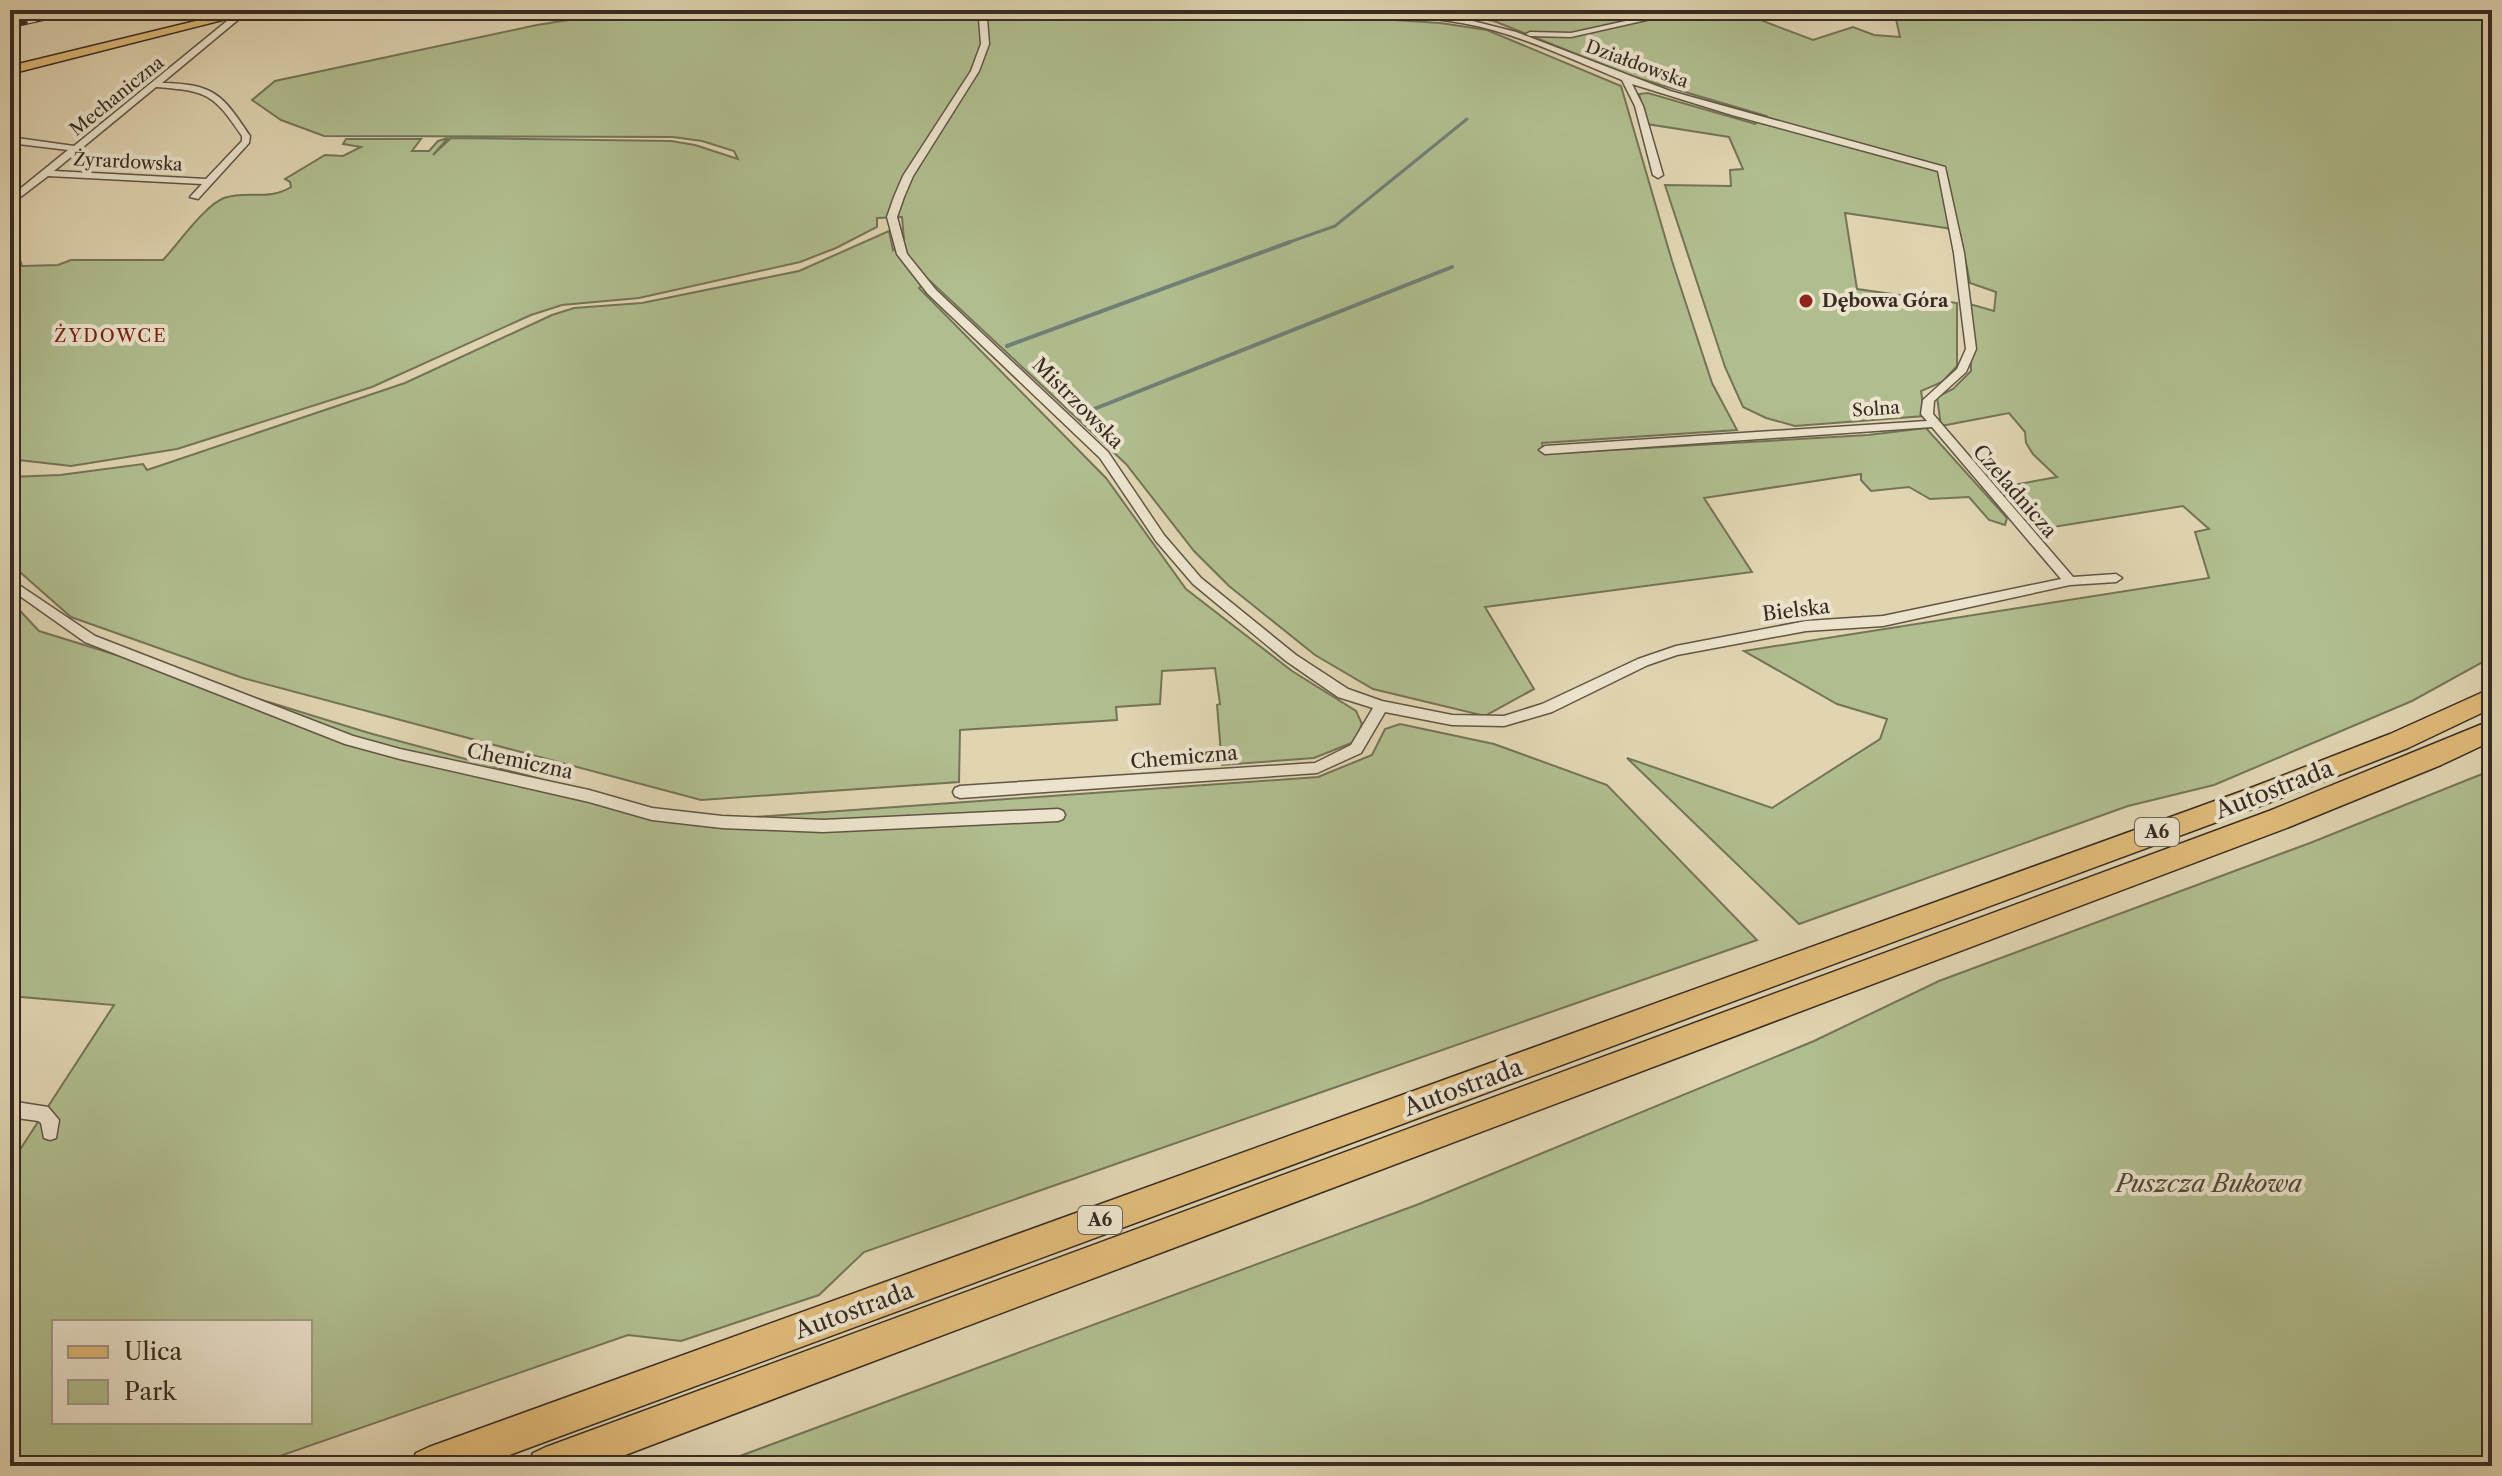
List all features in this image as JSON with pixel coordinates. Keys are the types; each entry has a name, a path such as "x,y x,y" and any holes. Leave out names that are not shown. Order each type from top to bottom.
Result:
{"highway":[{"name":"Autostrada","path":"429,1466 2357,758 2492,697"},
{"name":"Autostrada","path":"546,1466 2313,806 2492,730"}],"main road":[{"path":"10,70 256,10"}],"street":[{"path":"986,10 1016,10"},
{"name":"Mistrzowska","path":"986,10 983,19 984,50 972,77 908,176 896,205 892,217 902,254 932,292 1104,455 1150,524 1197,581 1304,667 1343,693 1381,706 1452,720 1491,722"},
{"name":"Działdowska","path":"1152,10 1217,14 1318,11 1438,17 1509,31 1626,79 1942,169"},
{"path":"1509,31 1561,36 1687,10"},
{"name":"Mechaniczna","path":"10,202 241,14"},
{"path":"1626,79 1639,106 1658,175"},
{"path":"157,85 210,92 222,102 246,136 246,141 195,197"},
{"path":"10,140 77,149"},
{"name":"Solna","path":"1545,450 1933,424 1927,414 1929,400 1962,370 1971,349 1959,253 1942,169"},
{"name":"Żyrardowska","path":"46,173 209,182"},
{"name":"Czeladnicza","path":"1933,424 2070,581"},
{"name":"Bielska","path":"1491,722 1532,714 1666,653 1806,626 1883,621 2070,581 2116,578"},
{"name":"Chemiczna","path":"10,583 90,639 350,740 589,796 652,814 722,822 823,826 1058,815"},
{"name":"Chemiczna","path":"960,792 1317,768 1356,749 1381,706"},
{"path":"10,1109 42,1113 50,1120 50,1132"}],"green space":[{"path":"631,10 1107,10 1200,20 1332,16 1440,23 1487,30 1621,86 1672,261 1712,383 1737,430 1542,443 1544,454 1868,435 1926,428 2007,518 2005,525 1989,520 1969,497 1930,499 1909,487 1871,491 1861,480 1861,474 1704,498 1752,572 1485,607 1534,689 1485,716 1373,689 1315,655 1229,586 1194,551 1126,464 929,280 919,288 1106,478 1186,589 1292,671 1356,711 1362,724 1354,742 1314,758 1222,765 1215,668 1162,671 1160,704 1116,707 1117,720 960,730 959,782 701,800 243,678 71,617 21,573 10,582 10,477 60,475 143,464 147,470 405,383 552,315 574,308 642,303 799,271 889,231 893,250 904,240 902,217 877,218 877,227 800,262 639,298 562,305 531,315 372,387 177,449 71,466 10,459 10,258 19,257 22,266 58,265 71,260 163,260 200,216 217,202 232,196 283,191 291,187 285,179 325,155 343,156 361,147 343,144 346,139 421,139 412,151 429,151 438,141 448,138 433,155 451,138 671,141 738,159 734,151 702,141 673,137 324,136 281,120 252,100 275,81 537,25"},
{"path":"1433,10 1774,10 1778,12 1760,16 1763,21 1813,40 1853,27 1874,35 1900,37 1896,19 1883,10 2492,10 2492,657 2412,701 2214,785 2128,806 1799,924 1627,758 1772,808 1880,739 1887,719 1837,704 1744,651 2209,578 2195,532 2209,529 2183,506 2035,530 1997,488 2057,477 2033,454 2026,443 2025,432 2009,413 1941,426 1937,397 1953,389 1971,371 1970,304 1994,311 1996,292 1970,283 1960,233 1946,228 1845,213 1857,289 1957,303 1957,366 1942,382 1921,391 1925,416 1795,426 1766,418 1743,407 1725,367 1665,185 1731,186 1730,170 1743,169 1729,137 1647,124 1639,94 1648,93 1755,124 1766,116 1634,77 1494,21"},
{"path":"10,600 39,631 369,733 697,821 1318,777 1372,755 1385,729 1400,724 1494,744 1607,785 1757,940 864,1252 819,1295 681,1341 628,1335 251,1466 10,1466 10,1165 114,1005 10,996"},
{"name":"Puszcza Bukowa","path":"2492,770 2492,1466 713,1466 1419,1204 1814,1041 1939,981 2310,843"}],"waterway":[{"path":"1284,244 1335,226 1467,119"},
{"path":"1007,346 1290,242"},
{"path":"1089,411 1452,267"}],"railway":[{"path":"10,26 81,10"}],"place":[{"name":"Dębowa Góra","path":"1806,301"}],"district":[{"name":"ŻYDOWCE","path":"111,336"}]}
